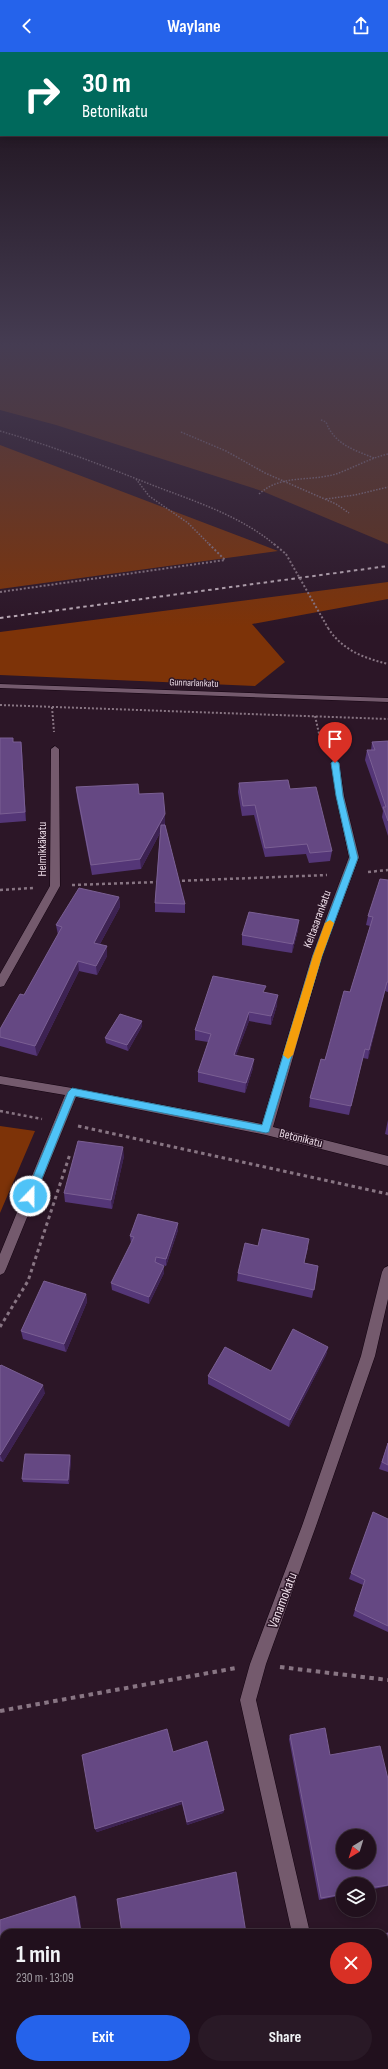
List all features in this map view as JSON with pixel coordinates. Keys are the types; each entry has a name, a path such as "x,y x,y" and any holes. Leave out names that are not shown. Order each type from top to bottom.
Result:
{"street":[{"name":"Gunnarlankatu","path":"0,686 388,700"},
{"name":"Helmikkäkatu","path":"0,983 55,886 55,749"},
{"name":"Keltasarankatu","path":"266,1130 318,956 354,858 340,796 335,763"},
{"name":"Betonikatu","path":"0,1080 72,1092 266,1130 388,1161"},
{"path":"0,1269 72,1092"},
{"name":"Vanamokatu","path":"300,1929 248,1700 258,1664 309,1526 368,1356 388,1272"}],"path":[{"path":"25,438 46,444 136,479 258,530 286,554 334,638 354,652 388,664"},
{"path":"192,438 232,453 254,467 325,499 349,513"},
{"path":"334,438 337,441 375,458"},
{"path":"259,494 269,485 280,480 334,474 388,454"},
{"path":"0,592 224,560 188,523 149,496 136,479"},
{"path":"325,499 356,495 388,488"},
{"path":"0,705 388,719"},
{"path":"52,707 55,749"},
{"path":"314,716 323,751 335,763"},
{"path":"173,881 347,874 388,870"},
{"path":"0,890 166,881"},
{"path":"0,1111 79,1126 388,1194"},
{"path":"76,1134 79,1126"},
{"path":"0,1327 28,1281 72,1148"},
{"path":"0,1711 258,1664 388,1680"}],"shaded area":[{"path":"97,438 388,438 388,544 262,491"},
{"path":"0,445 278,551 0,589"},
{"path":"388,582 388,599 252,624 285,662 255,686 0,675 0,632"},
{"path":"0,1126 35,1131 0,1213"}],"building":[{"path":"0,738 13,738 13,742 21,742 25,812 0,814"},
{"path":"388,741 388,821 383,807 386,807 367,750 375,750 372,742"},
{"path":"288,780 290,789 316,787 332,851 310,853 307,844 265,848 255,805 243,806 239,783"},
{"path":"138,784 139,794 163,793 165,814 140,859 91,865 76,787"},
{"path":"161,825 165,825 185,904 155,903"},
{"path":"380,879 388,880 388,982 369,1050 365,1049 351,1106 310,1098 321,1059 325,1060 344,991 350,992 373,917 368,916"},
{"path":"79,888 119,897 94,943 107,946 96,966 78,961 35,1046 0,1037 0,1029 20,994 24,995 62,927 56,925"},
{"path":"249,912 299,920 293,944 242,935"},
{"path":"213,976 266,986 263,992 278,995 271,1016 249,1012 234,1055 254,1059 246,1083 198,1072 211,1034 195,1030"},
{"path":"120,1014 142,1021 127,1045 105,1038"},
{"path":"78,1141 123,1147 111,1200 64,1193"},
{"path":"138,1214 178,1223 166,1259 156,1257 155,1262 164,1266 149,1297 111,1283 134,1237 130,1236"},
{"path":"262,1229 309,1239 304,1263 318,1266 314,1290 238,1273 245,1243 258,1246"},
{"path":"44,1281 86,1294 64,1344 21,1331"},
{"path":"293,1329 328,1347 290,1420 208,1376 225,1347 271,1371"},
{"path":"1,1365 43,1385 0,1455 0,1366"},
{"path":"388,1443 388,1465 382,1462"},
{"path":"25,1454 70,1455 68,1480 22,1479"},
{"path":"373,1512 388,1519 388,1626 355,1610 365,1580 351,1573"},
{"path":"325,1728 330,1755 380,1746 388,1779 388,1885 376,1887 376,1877 336,1877 336,1895 321,1898 290,1735"},
{"path":"167,1729 173,1752 207,1741 224,1810 187,1822 182,1801 95,1829 82,1755"},
{"path":"236,1872 245,1929 121,1929 117,1899"},
{"path":"75,1896 80,1929 0,1929 0,1920"}],"railway":[{"path":"0,618 388,566"}],"slow traffic":[{"path":"288,1055 318,956 330,923"}],"route":[{"path":"30,1196 72,1092 266,1130 318,956 354,858 340,796 335,763"}]}
